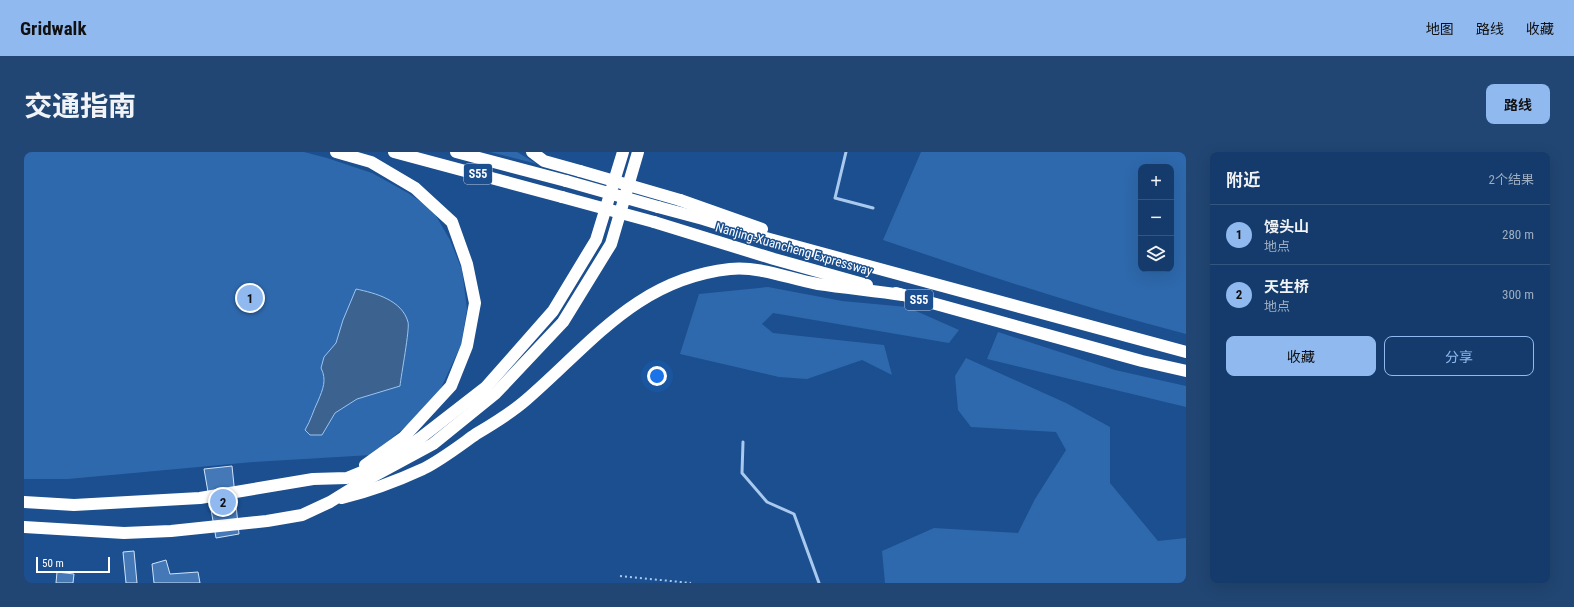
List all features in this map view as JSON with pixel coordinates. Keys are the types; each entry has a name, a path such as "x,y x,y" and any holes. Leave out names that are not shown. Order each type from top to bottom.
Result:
{"highway":[{"path":"336,152 371,162 416,188 452,222 467,264 475,303 467,346 451,386 404,437 347,478"},
{"name":"Nanjing-Xuancheng Expressway","path":"394,152 654,222 774,259 903,295 1142,361 1186,371"},
{"name":"Nanjing-Xuancheng Expressway","path":"456,152 703,219 758,236 1186,352"},
{"path":"532,152 544,160 680,200 854,262"},
{"path":"24,502 74,505 200,498 313,479 347,478 386,462 419,439 486,387 553,311 596,240 623,152"},
{"path":"24,527 124,533 171,531 267,521 295,516 330,502 359,484 433,444 496,393 563,322 611,244 638,152"},
{"path":"330,502 369,492 424,468 525,401 602,328 639,301 672,284 706,273 732,269 758,270 816,284 903,295"}],"lane":[{"path":"846,152 835,198 873,208"},
{"path":"743,442 742,473 767,502 794,514 819,583"}],"path":[{"path":"620,576 691,583"}],"shaded area":[{"path":"24,152 304,152 372,173 408,193 432,209 450,240 462,270 467,309 461,345 440,390 409,424 371,455 253,462 68,479 24,479"},
{"path":"490,152 517,152 537,164"},
{"path":"921,152 1186,152 1186,334 1072,302 883,240"},
{"path":"768,287 842,301 907,307 959,330 949,343 773,313 762,324 773,333 884,345 892,375 862,360 807,379 779,377 680,354 699,294"},
{"path":"356,289 379,295 387,299 400,308 405,314 408,322 407,342 400,386 357,399 335,413 322,435 310,435 305,430 323,388 324,377 321,368 324,357 336,343 343,320"},
{"path":"998,332 1115,370 1186,386 1186,407 987,359"},
{"path":"966,358 1066,403 1110,427 1110,483 1158,541 1186,538 1186,583 885,583 882,551 934,528 1018,533 1035,499 1066,450 1056,432 971,427 958,410 955,376"}],"building":[{"path":"232,466 239,534 216,538 204,469"},
{"path":"134,551 137,583 126,583 123,552"},
{"path":"166,560 170,574 198,572 200,583 154,583 152,564"},
{"path":"57,572 74,574 73,583 56,583"}],"place":[{"name":"馒头山","path":"250,298"},
{"name":"天生桥","path":"223,502"}]}
